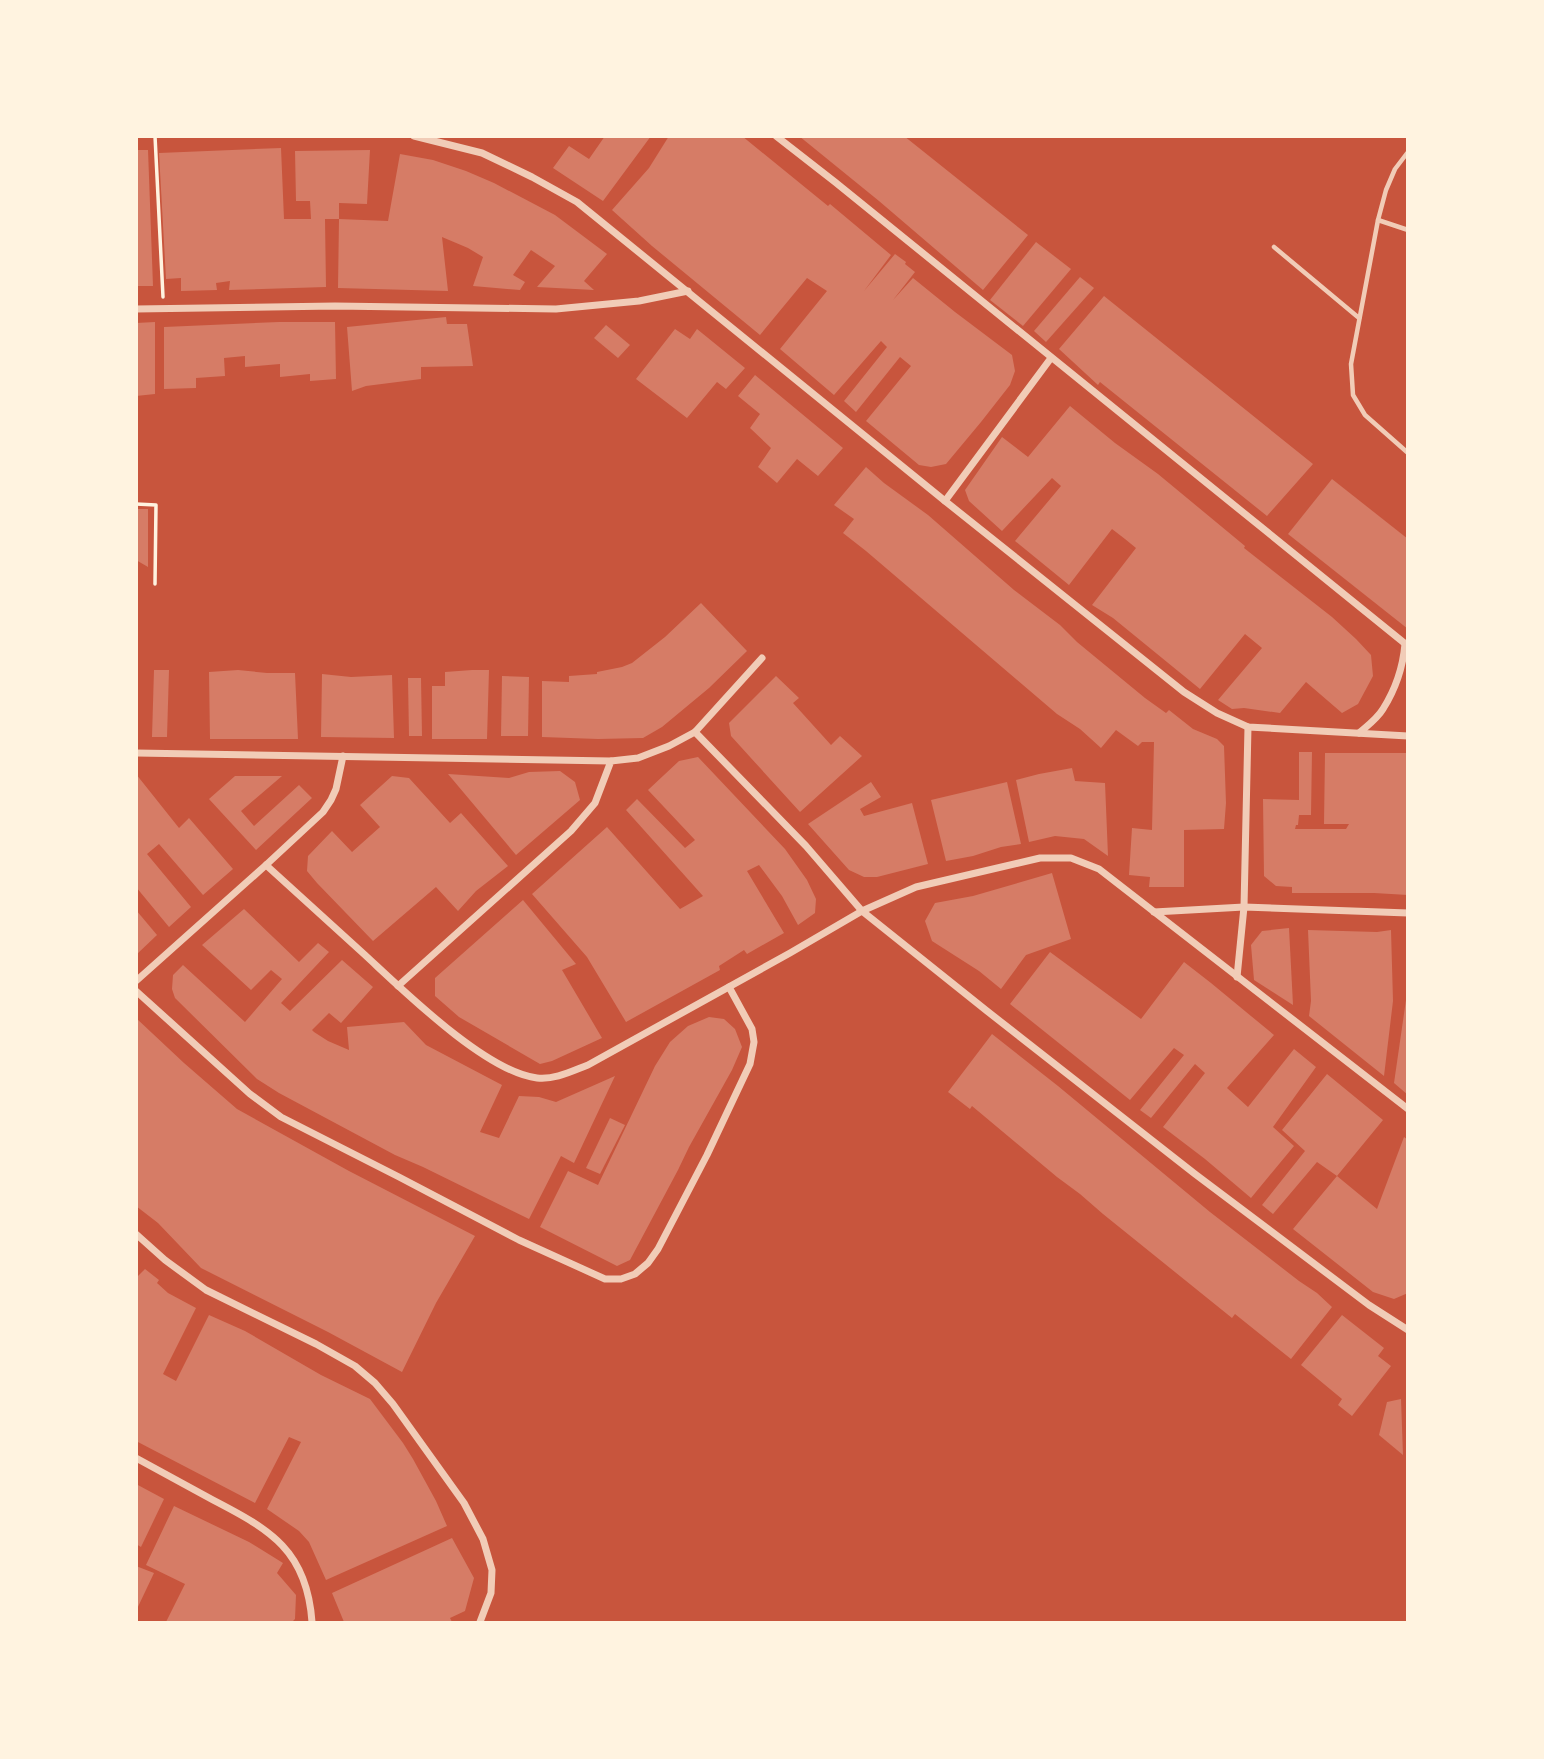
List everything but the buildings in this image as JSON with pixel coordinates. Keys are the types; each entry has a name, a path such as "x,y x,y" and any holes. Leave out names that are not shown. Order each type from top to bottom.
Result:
{"street":[{"path":"414,136 482,153 577,202 1184,692 1217,713 1248,727 1408,736"},
{"path":"776,136 1406,645 1401,668 1383,710 1359,733"},
{"path":"136,309 335,306 556,309 639,301 688,291"},
{"path":"945,501 1051,358"},
{"path":"136,753 611,761 638,758 695,732 762,658"},
{"path":"1237,977 1244,908 1248,727"},
{"path":"695,732 806,846 862,911 1195,1174 1369,1305 1408,1331"},
{"path":"136,981 316,819 331,800 340,776 343,755"},
{"path":"398,986 570,831 595,803 611,761"},
{"path":"266,866 398,986 459,1037 497,1063 522,1074 540,1078 558,1076 588,1065 862,911 916,887 1041,858 1071,858 1099,869 1408,1109"},
{"path":"1154,912 1244,908 1408,913"},
{"path":"136,991 250,1094 281,1117 519,1240 604,1279 621,1279 635,1274 648,1263 658,1249 750,1064 754,1042 752,1029 729,987"},
{"path":"136,1234 165,1260 206,1290 316,1344 355,1366 375,1383 464,1503 483,1539 492,1570 491,1593 480,1622"},
{"path":"136,1458 251,1520 276,1538 294,1558 306,1585 312,1622"}],"lane":[{"path":"1408,152 1395,169 1386,190 1351,364 1353,396 1365,415 1408,453"},
{"path":"1378,220 1408,230"},
{"path":"1274,247 1360,319"}],"path":[{"path":"155,136 163,310"},
{"path":"136,504 156,505 155,584"}]}
